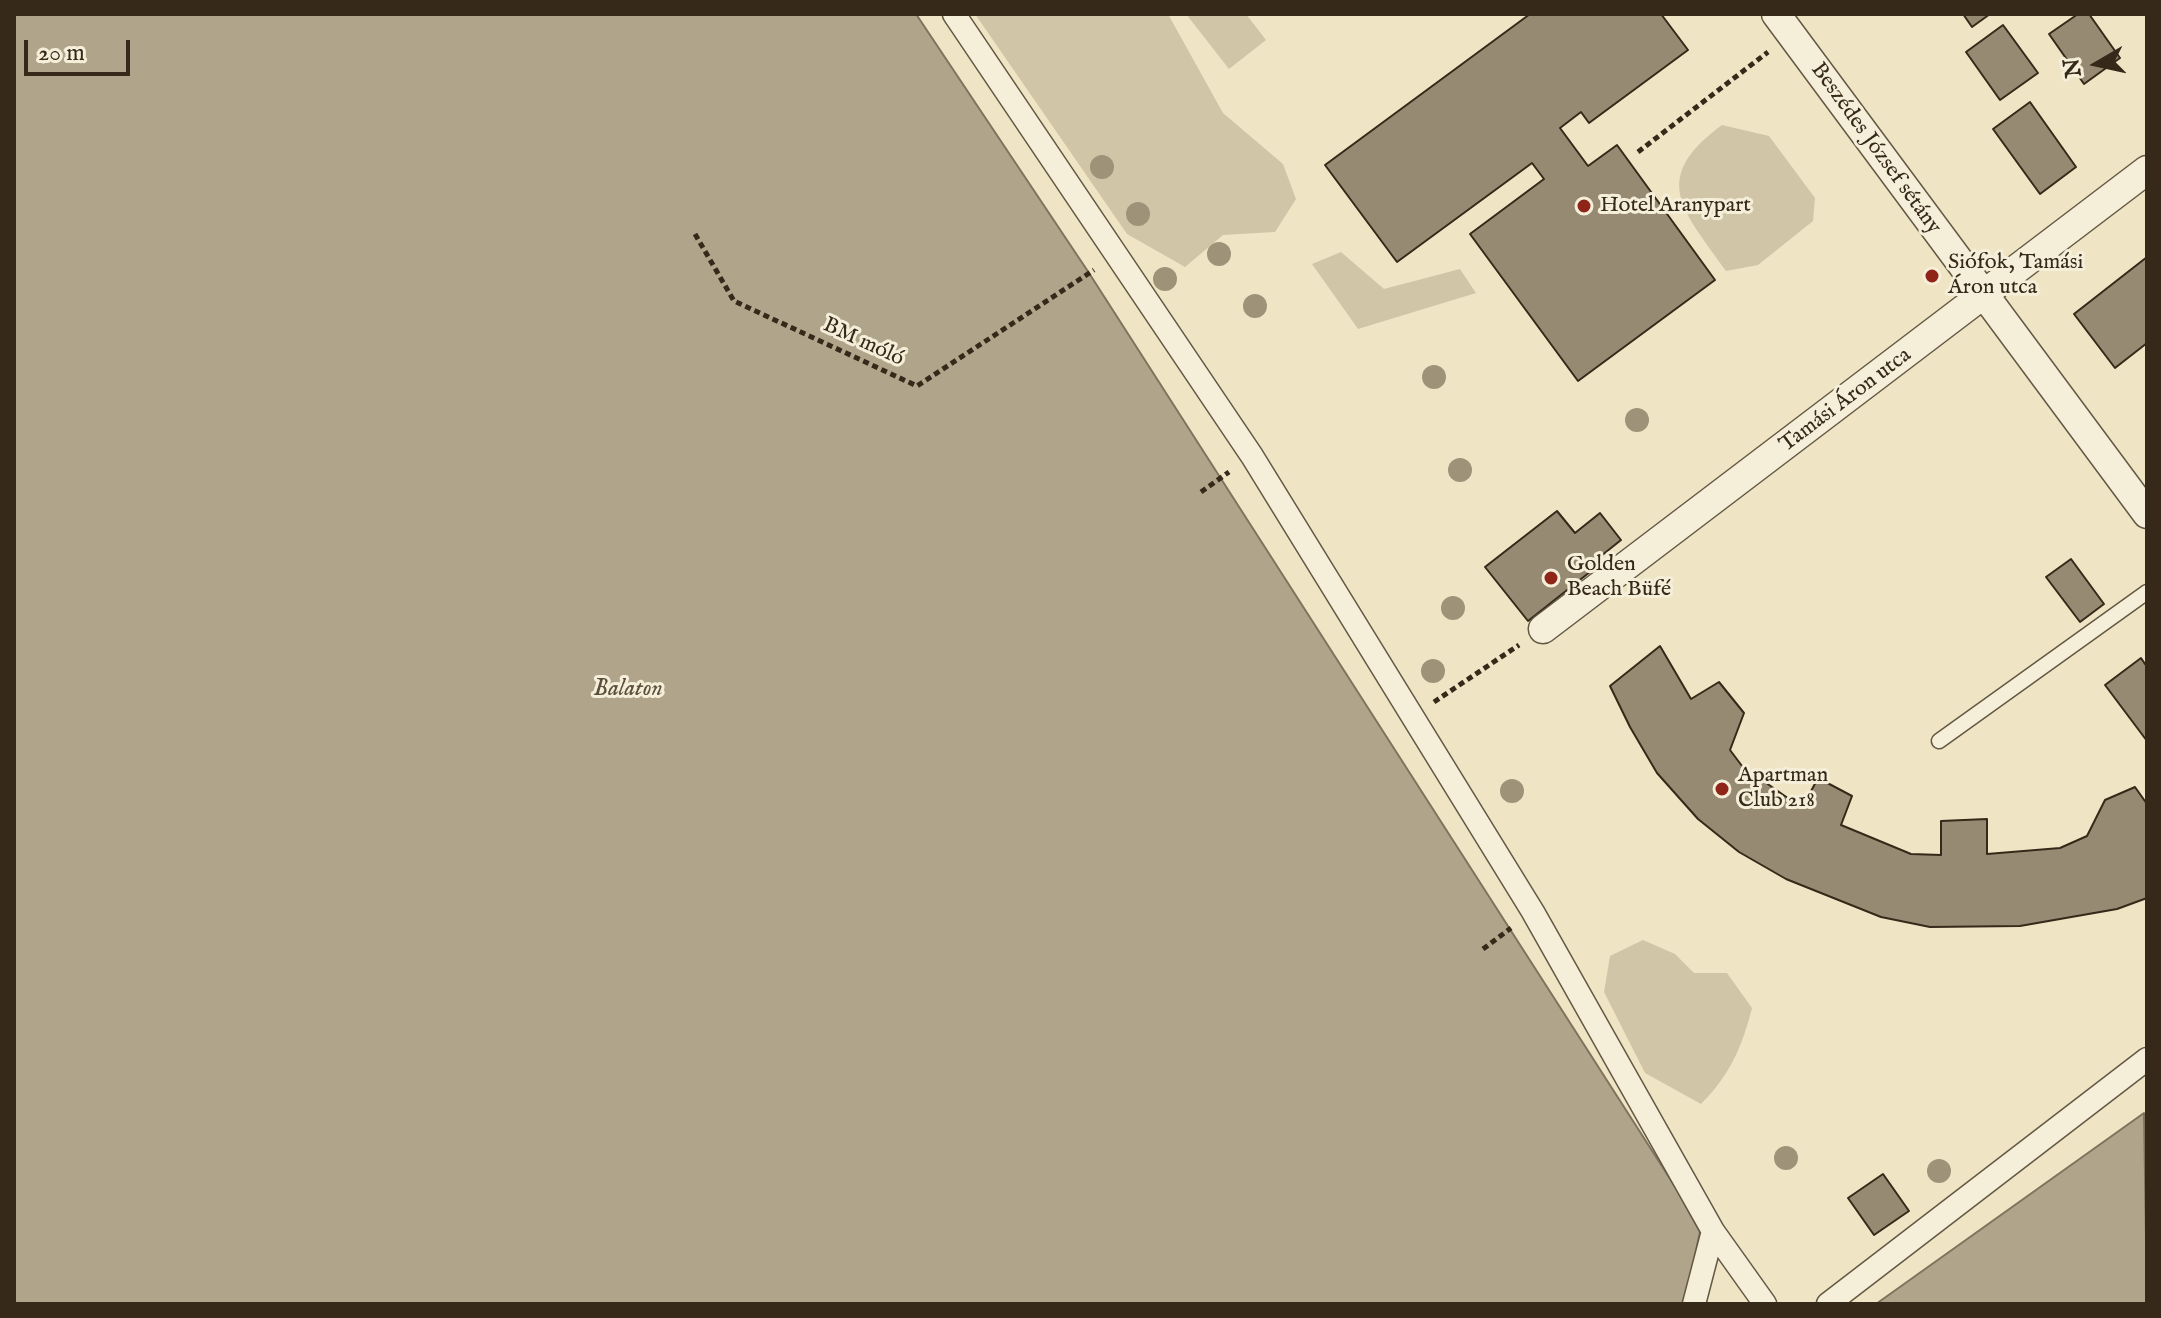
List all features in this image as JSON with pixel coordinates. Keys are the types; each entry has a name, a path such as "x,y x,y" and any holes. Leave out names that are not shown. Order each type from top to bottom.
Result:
{"street":[{"path":"954,14 1119,254 1252,456 1533,912 1713,1231 1765,1304"},
{"name":"Beszédes József sétány","path":"1783,24 2147,514"},
{"name":"Tamási Áron utca","path":"1543,629 2147,170"},
{"path":"1828,1304 2147,1059"},
{"path":"1694,1304 1713,1231"}],"lane":[{"path":"1939,741 2147,592"}],"path":[{"path":"1638,152 1783,24"},
{"name":"BM móló","path":"695,234 734,301 917,386 1119,254"},
{"path":"1413,716 1543,629"}],"shaded area":[{"path":"975,14 1168,14 1223,113 1283,164 1296,199 1275,232 1223,235 1185,267 1127,234"},
{"path":"1186,14 1246,14 1266,40 1229,69"},
{"path":"1722,125 1769,136 1815,198 1813,221 1758,265 1726,271 1697,230 1680,196 1680,179 1686,162 1699,144"},
{"path":"1341,252 1384,289 1460,269 1476,293 1358,329 1312,264"},
{"path":"1643,940 1675,954 1694,973 1727,973 1752,1008 1734,1060 1701,1104 1645,1073 1604,992 1610,956"}],"water":[{"name":"Balaton","path":"14,14 916,14 1089,273 1676,1188 1700,1232 1685,1304 14,1304"},
{"path":"2144,1113 2147,1304 1876,1304"}],"building":[{"name":"Hotel Aranypart","path":"1530,14 1661,14 1688,50 1589,123 1581,112 1560,128 1588,166 1617,145 1715,280 1578,381 1470,234 1544,179 1532,163 1397,262 1325,165"},
{"path":"1963,14 1990,14 1972,27"},
{"path":"2078,14 2089,14 2120,58 2084,84 2049,34"},
{"path":"2003,25 2038,73 2000,100 1966,52"},
{"path":"2030,102 2076,167 2040,194 1993,129"},
{"path":"2147,257 2147,343 2115,368 2074,314"},
{"path":"1557,511 1575,533 1600,513 1621,540 1596,560 1600,564 1528,621 1485,567"},
{"path":"2071,559 2104,604 2080,622 2046,577"},
{"name":"Apartman Club 218","path":"1660,646 1691,699 1719,682 1744,713 1730,750 1742,766 1802,808 1818,778 1852,796 1841,825 1911,854 1941,855 1941,821 1987,819 1987,854 2060,848 2087,836 2105,800 2135,787 2147,804 2147,898 2117,909 2020,926 1930,927 1881,917 1786,879 1739,852 1698,819 1657,773 1630,727 1610,686"},
{"path":"2141,658 2147,667 2147,741 2105,685"},
{"path":"1883,1174 1909,1211 1874,1235 1848,1198"}],"place":[{"name":"Hotel Aranypart","path":"1584,206"},
{"name":"Siófok, Tamási Áron utca","path":"1932,276"},
{"name":"Golden Beach Büfé","path":"1551,578"},
{"name":"Apartman Club 218","path":"1722,789"}]}
